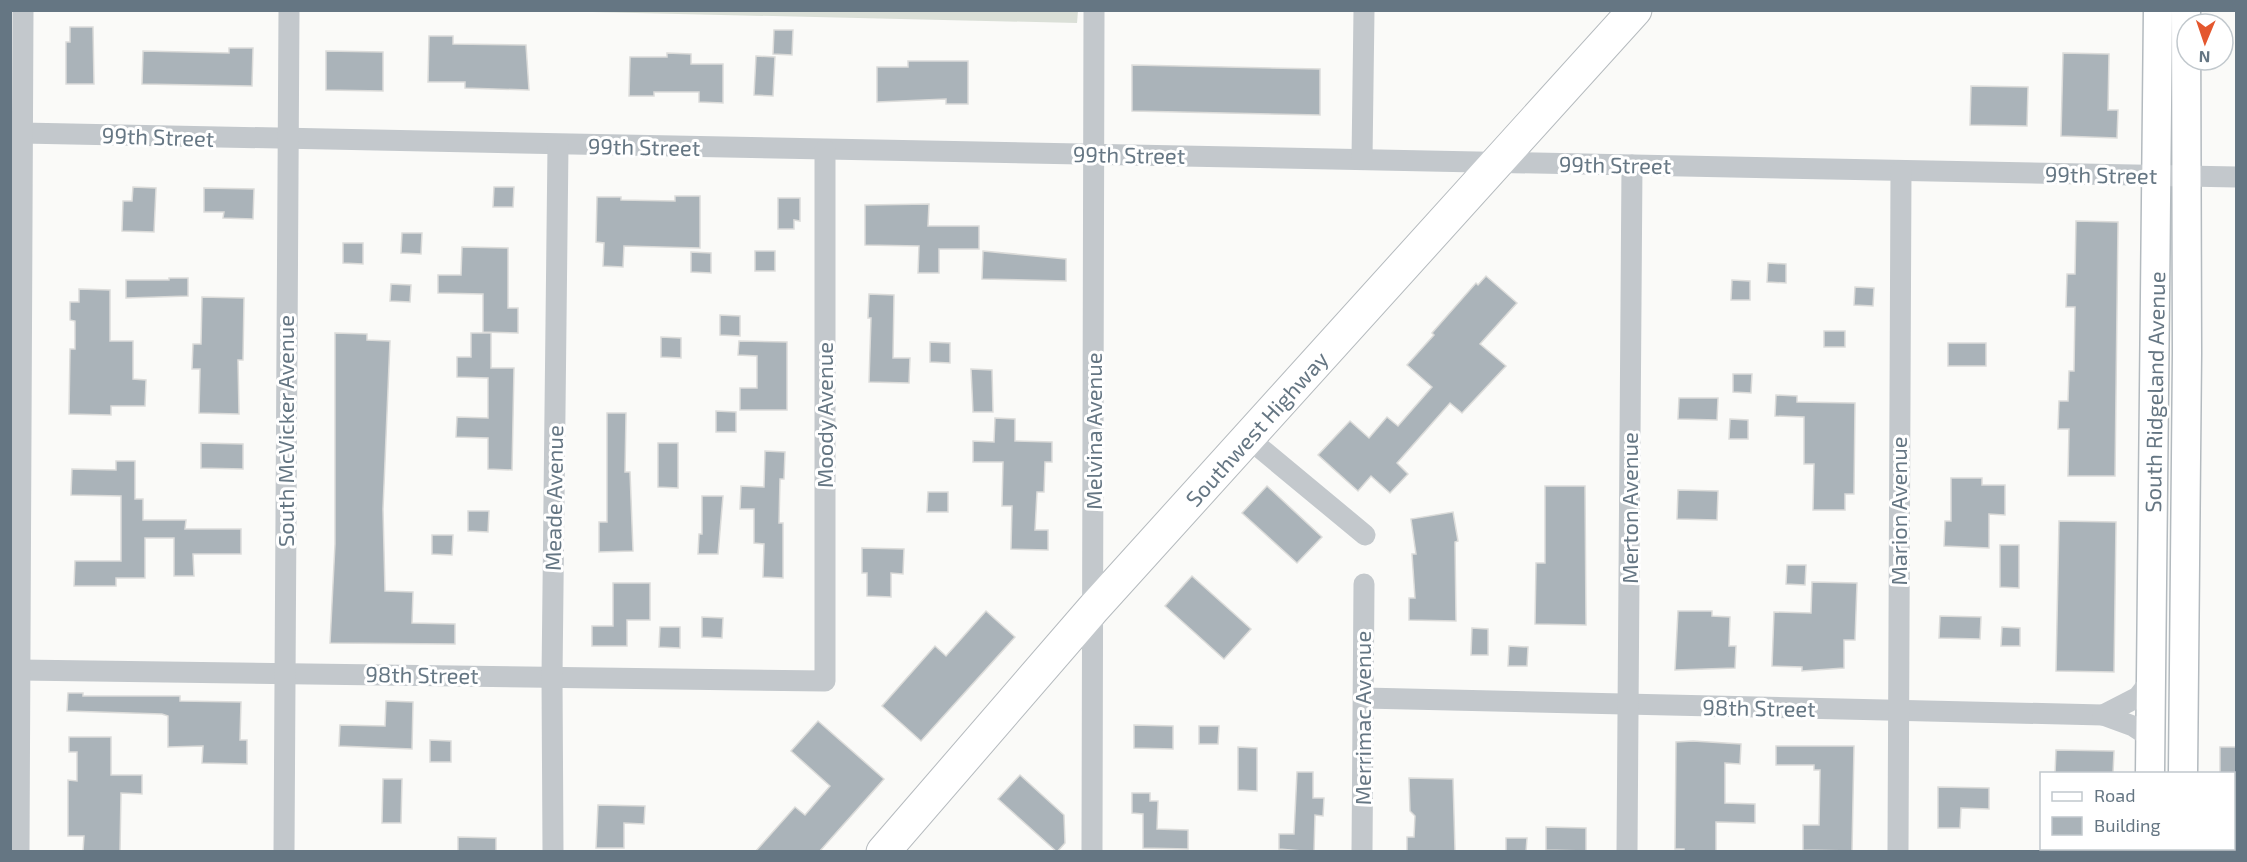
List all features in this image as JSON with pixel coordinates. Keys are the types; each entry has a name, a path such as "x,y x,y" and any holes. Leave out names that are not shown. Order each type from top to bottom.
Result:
{"main road":[{"name":"South Ridgeland Avenue","path":"2183,772 2187,353 2186,10"},
{"name":"Southwest Highway","path":"883,852 1093,609 1634,11"},
{"name":"South Ridgeland Avenue","path":"2150,772 2153,678 2158,16"},
{"path":"2153,604 2165,674 2183,734"}],"street":[{"path":"19,852 23,10"},
{"name":"South McVicker Avenue","path":"284,852 289,10"},
{"name":"Melvina Avenue","path":"1092,852 1094,10"},
{"path":"1362,159 1364,10"},
{"name":"99th Street","path":"22,134 288,141 1095,154 2236,177"},
{"name":"Meade Avenue","path":"553,852 552,677 558,145"},
{"name":"Moody Avenue","path":"825,150 825,681"},
{"name":"Merton Avenue","path":"1627,852 1632,165"},
{"name":"Marion Avenue","path":"1898,852 1901,171"},
{"path":"1248,438 1365,535"},
{"name":"Merrimac Avenue","path":"1362,852 1364,584"},
{"name":"98th Street","path":"20,670 825,681"},
{"path":"2103,715 2138,697 2153,678"},
{"name":"98th Street","path":"1364,698 2103,715 2133,726 2150,737"}],"shaded area":[{"path":"1078,10 1077,23 549,11"}],"building":[{"path":"70,27 93,27 94,84 66,84 66,42 70,42"},
{"path":"774,30 793,30 792,55 773,54"},
{"path":"429,36 453,36 453,44 526,45 529,90 465,88 465,82 428,82"},
{"path":"229,48 253,48 252,86 142,84 143,51 229,53"},
{"path":"326,51 383,52 383,91 326,90"},
{"path":"667,53 691,54 691,64 723,64 723,103 699,102 699,92 654,92 654,96 629,96 630,57 667,57"},
{"path":"2063,53 2109,54 2108,110 2118,110 2117,138 2061,136"},
{"path":"756,56 775,57 773,96 754,95"},
{"path":"908,61 968,61 968,104 946,104 946,99 877,102 877,67 908,67"},
{"path":"1132,65 1320,69 1320,115 1132,111"},
{"path":"1971,86 2028,87 2027,126 1970,125"},
{"path":"133,187 156,188 154,232 122,231 123,201 132,201"},
{"path":"494,187 514,187 513,207 493,207"},
{"path":"204,188 254,189 253,219 223,218 224,212 204,212"},
{"path":"675,196 700,196 700,248 624,246 623,267 603,266 604,243 596,242 597,197 675,201"},
{"path":"778,198 800,198 800,221 794,220 794,229 778,229"},
{"path":"929,204 928,226 979,226 979,249 939,249 939,273 918,273 919,246 865,245 865,205"},
{"path":"2076,221 2118,222 2115,476 2068,476 2069,429 2058,429 2059,401 2068,401 2069,371 2074,371 2075,307 2066,307 2067,274 2075,274"},
{"path":"402,233 422,233 421,254 401,253"},
{"path":"343,243 363,243 363,264 343,263"},
{"path":"462,247 508,248 508,308 518,308 518,333 483,332 483,294 438,293 438,275 461,275"},
{"path":"755,251 775,251 775,271 755,271"},
{"path":"983,251 1066,259 1066,281 982,279"},
{"path":"691,252 711,253 711,273 691,272"},
{"path":"1768,263 1786,264 1786,283 1767,282"},
{"path":"1486,276 1517,303 1480,344 1506,366 1462,413 1450,403 1397,463 1408,474 1390,493 1371,476 1358,491 1318,455 1350,421 1369,438 1387,417 1398,426 1432,387 1407,365 1476,283 1478,285"},
{"path":"169,278 188,278 188,296 126,298 126,280 169,280"},
{"path":"1732,280 1750,281 1750,300 1731,300"},
{"path":"391,284 411,285 410,302 390,301"},
{"path":"1855,287 1874,288 1873,306 1854,305"},
{"path":"79,289 110,290 110,341 133,341 133,379 146,380 145,406 111,406 111,415 69,414 70,349 75,349 75,321 70,320 70,302 79,302"},
{"path":"869,294 894,295 893,358 910,358 909,383 869,382 871,318 868,318"},
{"path":"202,297 244,298 243,360 238,360 239,414 199,413 200,369 192,369 193,344 201,344"},
{"path":"720,315 740,316 740,336 720,335"},
{"path":"1824,331 1845,331 1845,347 1824,347"},
{"path":"335,333 367,334 367,340 390,341 383,509 385,591 413,592 412,623 455,624 455,644 330,643 335,544"},
{"path":"471,333 491,333 491,368 514,368 512,470 488,469 488,438 456,437 457,417 488,418 488,378 457,377 457,357 471,357"},
{"path":"661,337 681,338 681,358 661,357"},
{"path":"739,341 787,342 787,410 740,410 740,388 757,388 757,356 738,355"},
{"path":"930,342 950,343 950,363 930,362"},
{"path":"1948,343 1986,343 1986,366 1948,366"},
{"path":"971,369 992,370 993,412 973,412"},
{"path":"1733,374 1752,374 1751,393 1733,392"},
{"path":"1776,395 1797,396 1797,402 1855,403 1854,494 1845,494 1845,510 1813,510 1814,464 1804,464 1804,417 1775,416"},
{"path":"1679,398 1718,398 1717,420 1678,419"},
{"path":"716,411 736,412 736,432 716,432"},
{"path":"607,413 626,413 625,472 630,472 633,551 599,552 599,522 607,522"},
{"path":"995,418 1015,419 1015,441 1052,442 1052,462 1045,462 1044,492 1037,492 1035,530 1048,530 1048,550 1011,549 1012,506 1002,506 1003,462 973,462 973,441 994,442"},
{"path":"1730,419 1748,420 1748,439 1729,439"},
{"path":"201,443 243,444 243,469 201,468"},
{"path":"658,443 678,443 678,488 658,487"},
{"path":"765,451 785,452 784,479 780,479 779,523 783,523 783,578 763,577 764,544 754,543 754,509 740,509 741,486 764,487"},
{"path":"116,461 135,461 135,499 143,499 143,520 186,520 185,529 241,529 241,554 193,554 194,576 174,576 174,538 145,538 145,578 116,578 116,586 74,586 75,561 121,561 121,496 71,495 72,469 116,470"},
{"path":"1951,478 1982,478 1982,485 2005,485 2005,515 1989,514 1989,548 1944,546 1945,521 1951,521"},
{"path":"1267,486 1322,537 1297,563 1242,513"},
{"path":"1545,486 1585,486 1586,625 1535,624 1536,563 1545,563"},
{"path":"1678,490 1718,491 1717,520 1677,519"},
{"path":"928,492 948,492 948,512 927,512"},
{"path":"702,496 723,496 718,554 698,554 699,534 702,534"},
{"path":"468,511 489,511 488,532 468,531"},
{"path":"1453,512 1458,541 1455,542 1456,621 1409,620 1409,598 1415,598 1412,554 1416,554 1411,519"},
{"path":"2059,521 2116,522 2114,672 2056,671"},
{"path":"432,535 453,535 452,555 432,554"},
{"path":"2000,545 2019,545 2019,588 2000,587"},
{"path":"862,548 904,549 903,574 891,573 891,597 867,596 867,573 862,573"},
{"path":"1787,565 1806,565 1805,585 1786,584"},
{"path":"1192,576 1251,629 1224,659 1165,606"},
{"path":"1812,582 1857,583 1855,640 1844,640 1844,668 1802,671 1802,667 1772,666 1774,612 1811,613"},
{"path":"613,583 650,583 650,620 627,620 627,646 592,646 592,626 613,626"},
{"path":"986,611 1015,637 921,741 882,706 935,646 946,656"},
{"path":"1678,611 1712,611 1712,616 1730,617 1729,646 1736,646 1735,668 1675,670"},
{"path":"1940,616 1981,617 1980,639 1939,638"},
{"path":"702,617 723,618 722,638 702,637"},
{"path":"660,627 680,627 680,648 659,647"},
{"path":"2002,627 2020,628 2020,646 2001,646"},
{"path":"1472,628 1488,629 1488,655 1471,655"},
{"path":"1509,646 1528,647 1527,666 1508,666"},
{"path":"68,693 83,693 83,696 180,696 180,701 241,702 240,740 247,740 247,764 202,763 203,746 168,747 168,716 162,714 67,711"},
{"path":"386,701 413,702 412,749 339,746 340,725 385,726"},
{"path":"818,721 884,779 819,852 755,852 795,807 805,815 830,786 791,751"},
{"path":"1134,725 1173,726 1173,749 1134,748"},
{"path":"1199,726 1219,726 1218,744 1199,744"},
{"path":"69,737 111,737 111,775 142,775 142,794 121,793 120,851 83,851 84,836 68,836 68,780 77,781 77,752 69,752"},
{"path":"430,740 451,741 451,762 430,762"},
{"path":"1676,742 1741,744 1740,764 1725,763 1725,803 1755,804 1755,823 1716,822 1716,852 1684,852 1684,849 1675,849"},
{"path":"1776,746 1854,746 1852,851 1803,850 1803,825 1819,825 1820,770 1814,770 1814,765 1776,765"},
{"path":"1238,747 1257,748 1257,791 1238,790"},
{"path":"2220,747 2236,747 2236,774 2235,772 2220,772"},
{"path":"2056,750 2114,751 2113,772 2055,772"},
{"path":"1297,772 1313,772 1313,798 1324,798 1323,816 1315,815 1314,852 1279,849 1279,834 1294,834"},
{"path":"1020,775 1064,815 1065,843 1057,852 998,799"},
{"path":"1409,778 1453,779 1455,851 1407,852 1407,837 1414,837 1415,816 1410,811"},
{"path":"383,779 402,779 401,823 382,823"},
{"path":"1938,787 1989,788 1989,809 1961,808 1960,828 1938,828"},
{"path":"1132,793 1150,793 1150,801 1158,801 1157,829 1188,830 1188,849 1143,848 1143,814 1132,813"},
{"path":"598,805 645,806 644,824 624,823 624,848 596,848"},
{"path":"1546,827 1586,828 1586,851 1546,850"},
{"path":"458,837 496,838 496,852 458,852"},
{"path":"1506,838 1527,838 1526,852 1506,852"}]}
